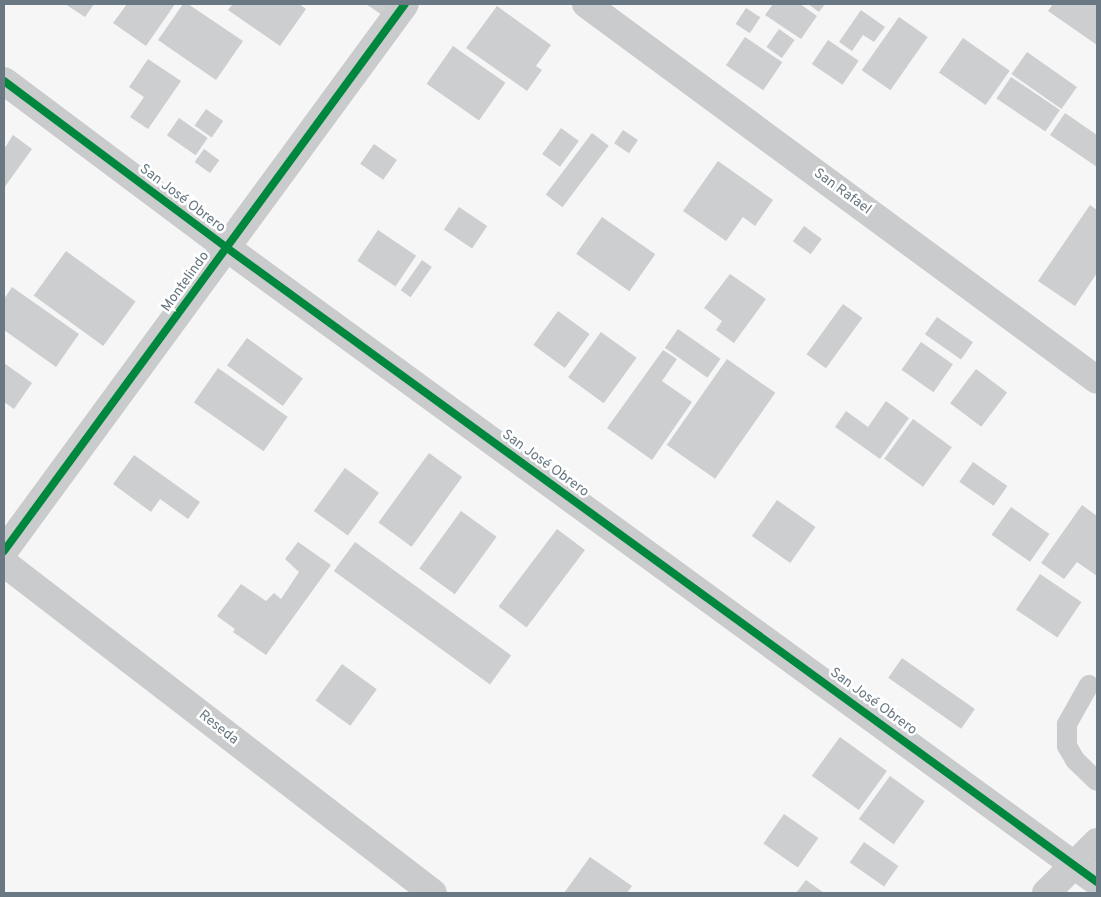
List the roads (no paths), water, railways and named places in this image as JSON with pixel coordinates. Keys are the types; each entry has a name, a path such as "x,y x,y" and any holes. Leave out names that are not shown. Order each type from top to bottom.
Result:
{"street":[{"name":"Montelindo","path":"4,551 405,4"},
{"name":"San Rafael","path":"586,4 1097,380"},
{"name":"San José Obrero","path":"4,81 227,248 1097,882"},
{"name":"Reseda","path":"4,563 433,893"},
{"path":"1046,893 1097,842"}],"lane":[{"path":"1089,685 1067,724 1067,746 1075,760 1097,781"}]}
